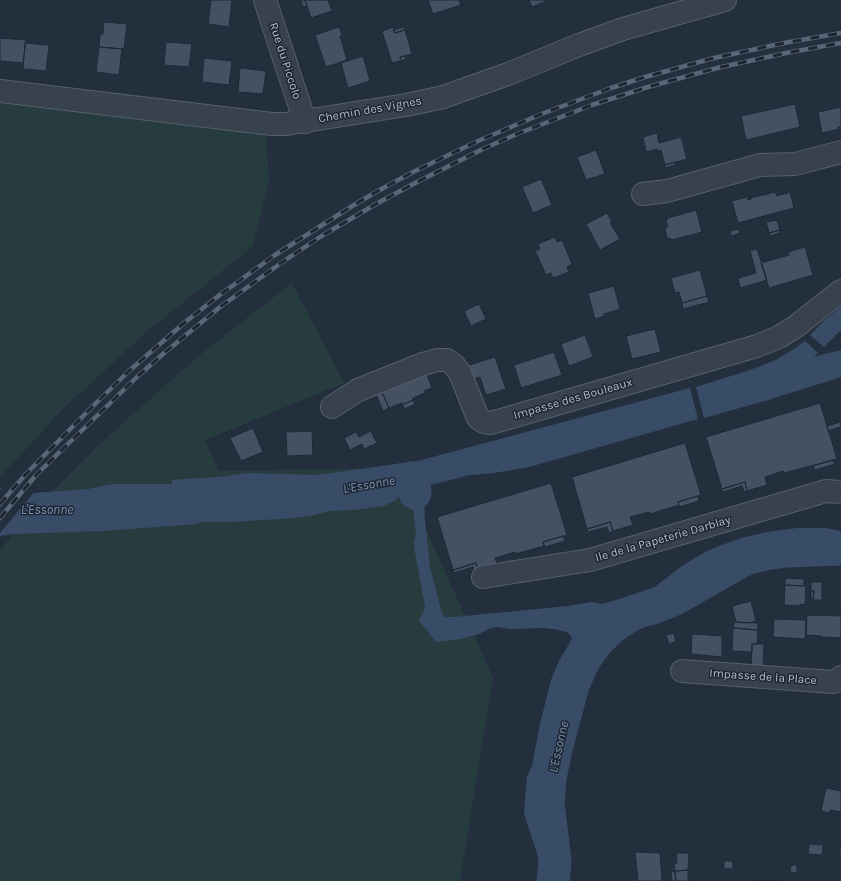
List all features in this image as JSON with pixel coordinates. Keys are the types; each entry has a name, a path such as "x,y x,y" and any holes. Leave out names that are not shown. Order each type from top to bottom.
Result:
{"street":[{"name":"Rue du Piccolo","path":"265,0 304,122"},
{"name":"Chemin des Vignes","path":"0,91 272,124 304,122 443,97 508,74 623,29 725,0"},
{"path":"643,194 667,191 760,165 795,164 841,152"},
{"name":"Impasse des Bouleaux","path":"332,406 358,390 423,364 437,360 447,360 460,373 478,418 484,422 492,423 757,346 779,337 795,327 841,291"},
{"name":"Ile de la Papeterie Darblay","path":"483,577 590,560 826,491 841,492"},
{"name":"Impasse de la Place","path":"682,671 833,682 840,680 841,677"}],"green space":[{"path":"0,100 266,132 269,182 253,246 144,334 63,409 0,477"},
{"path":"292,283 344,383 205,440 218,471 398,468 493,678 460,881 0,881 0,551 13,534 53,491 116,429 201,354"}],"water":[{"path":"841,307 841,330 824,347 810,335"},
{"path":"805,341 818,353 814,357 841,350 841,377 704,418 696,387 776,360"},
{"path":"690,388 698,419 529,467 494,473 470,475 399,493 396,500 384,506 354,510 329,511 311,516 280,519 200,522 197,524 104,531 13,534 0,536 0,488 34,493 88,489 113,484 172,484 172,480 218,477 247,473 318,475 418,461"},
{"path":"420,492 424,497 430,567 444,617 568,606 591,602 602,604 656,586 682,566 714,548 741,538 767,532 797,528 826,528 841,531 841,549 786,551 749,558 675,599 631,615 614,626 598,641 584,660 573,685 550,778 548,803 555,862 553,881 537,881 539,860 524,813 527,777 532,766 540,724 551,680 559,661 572,639 567,632 559,630 545,628 511,629 496,627 479,634 460,639 436,642 419,620 425,606 414,547 416,533 411,494"}],"pier":[{"path":"3,486 36,490 0,533 0,490"}],"building":[{"path":"211,0 232,0 229,27 208,24"},
{"path":"301,0 305,0 307,6 303,7"},
{"path":"305,0 328,0 332,11 311,18"},
{"path":"428,0 459,0 461,5 433,14"},
{"path":"529,0 549,0 532,7"},
{"path":"104,22 127,24 124,49 99,47 100,34 103,34"},
{"path":"339,27 347,60 326,67 315,35"},
{"path":"393,27 395,33 405,30 412,54 400,57 401,61 392,63 382,31"},
{"path":"404,27 405,30 395,33 393,30"},
{"path":"0,38 26,40 23,63 0,61"},
{"path":"166,42 192,44 189,67 164,65"},
{"path":"25,43 49,45 46,71 23,69"},
{"path":"99,47 122,49 119,75 96,72"},
{"path":"363,56 370,81 348,88 341,63"},
{"path":"405,56 406,59 401,61 400,57"},
{"path":"204,58 232,61 229,85 202,82"},
{"path":"240,68 266,71 263,94 238,92"},
{"path":"795,104 800,127 746,140 741,116"},
{"path":"841,107 841,127 838,127 839,129 822,133 818,112"},
{"path":"657,133 659,143 681,137 687,159 665,165 661,150 657,151 657,149 646,152 643,137"},
{"path":"596,150 605,174 586,180 577,157"},
{"path":"675,162 675,165 666,168 665,165"},
{"path":"541,179 552,205 533,213 522,187"},
{"path":"775,192 777,196 790,192 794,208 738,223 732,201 747,197 748,200"},
{"path":"696,210 702,232 672,240 667,238 665,229 668,226 666,222 668,218"},
{"path":"607,213 612,222 610,223 620,239 600,250 586,224"},
{"path":"777,220 780,230 769,233 766,222"},
{"path":"739,229 740,233 731,236 730,231"},
{"path":"780,230 780,233 770,236 769,233"},
{"path":"555,237 557,242 562,240 572,264 567,267 569,272 553,278 551,273 546,275 535,251 540,249 538,244"},
{"path":"805,247 813,275 769,288 761,263 789,255 788,252"},
{"path":"757,249 767,280 740,288 738,278 756,273 750,251"},
{"path":"700,270 707,296 682,303 679,292 675,293 671,278"},
{"path":"614,286 620,309 604,314 604,316 595,319 588,293"},
{"path":"707,296 709,302 683,309 682,303"},
{"path":"479,304 486,319 471,326 464,311"},
{"path":"655,329 661,352 632,359 626,336"},
{"path":"585,335 593,357 569,366 561,344"},
{"path":"554,352 562,375 521,388 514,365"},
{"path":"495,357 506,389 486,395 480,377 467,381 463,367"},
{"path":"426,372 432,388 424,391 425,393 413,398 413,400 402,405 402,403 389,408 382,392"},
{"path":"382,392 389,408 383,411 376,394"},
{"path":"413,400 415,404 405,409 402,405"},
{"path":"820,403 837,459 784,473 783,471 765,477 767,485 747,491 745,482 722,489 706,437"},
{"path":"841,422 841,427 828,431 827,426"},
{"path":"253,428 263,452 241,461 230,438"},
{"path":"312,431 313,455 287,456 286,432"},
{"path":"371,431 377,443 364,449 362,444 350,450 344,438 356,432 359,437"},
{"path":"685,443 701,495 678,502 679,505 650,514 649,512 630,517 633,525 613,531 610,522 587,529 572,477"},
{"path":"833,460 835,464 815,470 813,466"},
{"path":"745,482 747,491 744,492 742,486 723,492 722,489"},
{"path":"551,483 567,535 543,542 544,546 495,558 498,566 478,572 476,563 453,570 437,517"},
{"path":"698,496 699,501 679,507 678,502"},
{"path":"610,522 613,531 609,533 607,527 588,532 587,529"},
{"path":"563,536 565,541 545,547 543,542"},
{"path":"476,563 478,572 474,573 473,567 454,573 453,570"},
{"path":"785,578 804,579 804,586 785,585"},
{"path":"811,582 822,582 822,600 813,600 814,591 811,591"},
{"path":"785,585 806,586 805,605 784,605"},
{"path":"811,591 814,591 813,600 811,600"},
{"path":"751,601 756,621 748,623 736,622 732,606"},
{"path":"807,615 841,616 841,638 806,635"},
{"path":"774,619 806,620 805,639 773,637"},
{"path":"734,622 758,623 758,630 733,628"},
{"path":"733,628 758,630 757,644 752,644 752,652 732,651"},
{"path":"674,633 676,642 669,644 666,635"},
{"path":"692,634 722,636 722,657 691,654"},
{"path":"752,644 764,644 763,671 751,670"},
{"path":"826,788 841,791 841,812 830,810 829,813 821,811"},
{"path":"809,844 823,845 822,855 808,854"},
{"path":"840,847 841,857 839,857"},
{"path":"635,852 660,853 662,881 638,881"},
{"path":"676,853 689,853 688,870 675,871 674,863 677,863"},
{"path":"724,861 733,861 733,869 724,869"},
{"path":"791,865 797,865 797,873 790,872"},
{"path":"688,870 688,881 676,881 675,871"},
{"path":"675,871 676,881 672,881 671,872"},
{"path":"753,880 780,881 753,881"}],"waterway":[{"name":"L'Essonne","path":"378,484 412,478 415,493"},
{"name":"L'Essonne","path":"553,881 555,862 548,803 550,778 573,685 584,660 598,641 614,626 631,615 675,599 749,558 786,551 841,549"}],"railway":[{"path":"0,504 25,475 91,408 129,371 184,323 275,255 376,192 413,172 478,141 544,113 611,88 714,58 841,33"},
{"path":"0,518 37,474 137,377 163,354 220,307 281,263 320,237 376,204 483,149 592,105 648,87 717,68 841,43"}]}
